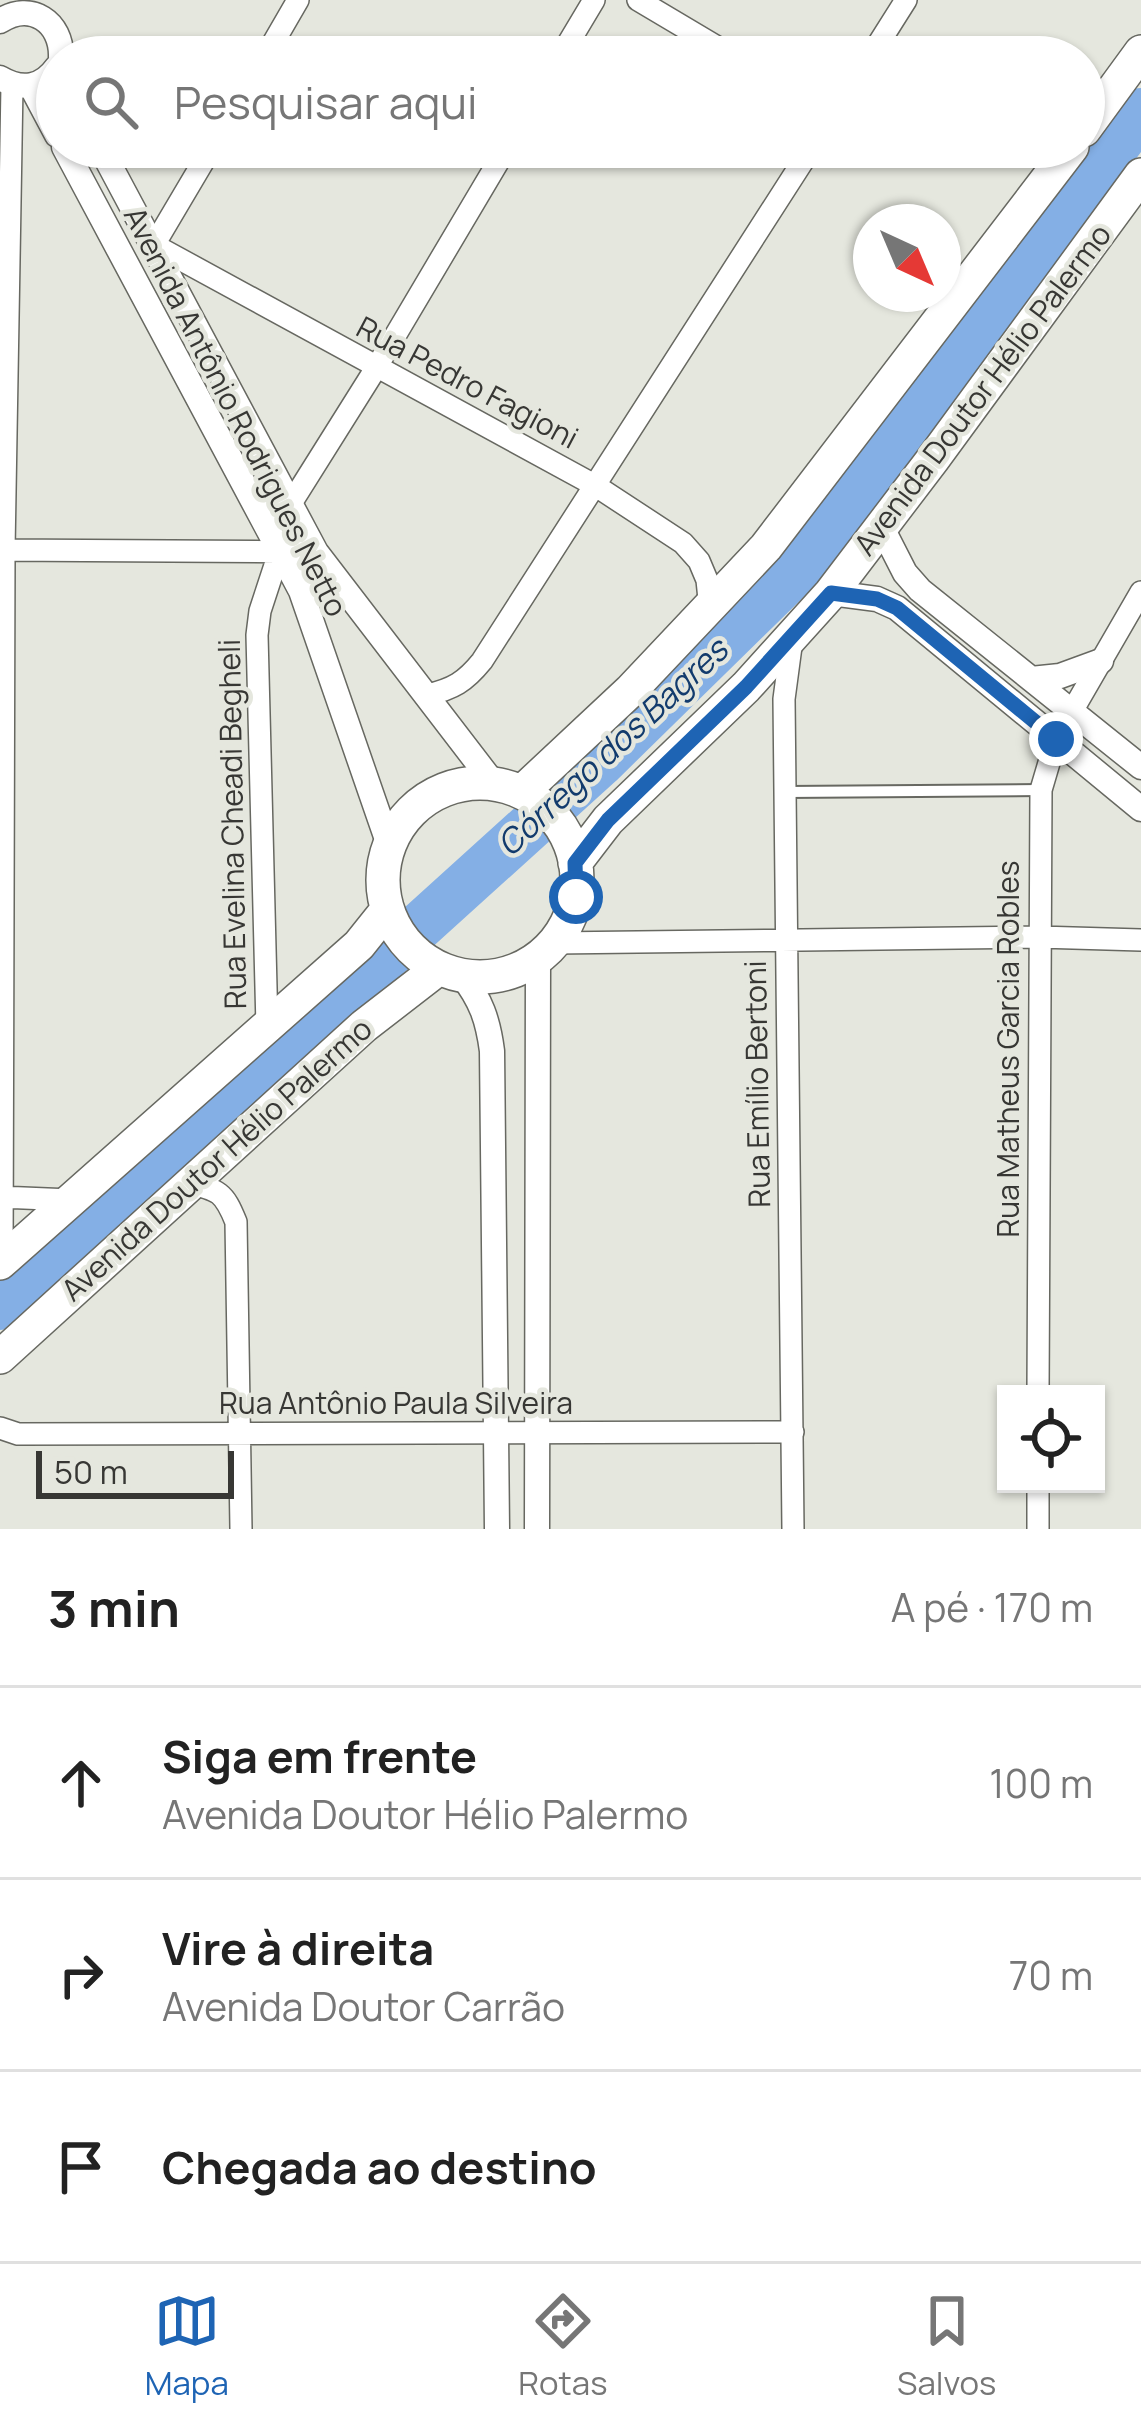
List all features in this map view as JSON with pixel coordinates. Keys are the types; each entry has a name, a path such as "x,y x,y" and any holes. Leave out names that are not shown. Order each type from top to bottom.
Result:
{"main road":[{"path":"1105,101 1141,52"},
{"path":"517,792 630,691 766,547 1056,168"},
{"name":"Avenida Doutor Hélio Palermo","path":"575,863 608,820 733,700 831,593 1141,175"},
{"path":"468,783 517,792 550,812 563,829 575,863 576,897 565,928 546,950 514,971 487,977 441,968 392,921 382,889 389,844 402,822 431,796 468,783"},
{"path":"1,1262 358,945 392,921"},
{"name":"Avenida Doutor Hélio Palermo","path":"0,1357 364,1025 441,968"}],"street":[{"path":"277,36 298,0"},
{"path":"573,36 594,0"},
{"path":"638,0 699,36"},
{"path":"883,36 906,0"},
{"path":"17,9 36,14 58,36"},
{"path":"15,83 36,108"},
{"path":"1,1262 2,550 15,83"},
{"name":"Avenida Antônio Rodrigues Netto","path":"75,168 301,591 389,844"},
{"name":"Avenida Antônio Rodrigues Netto","path":"112,168 316,551 428,695 517,792"},
{"path":"154,245 200,168"},
{"path":"290,505 495,168"},
{"path":"428,695 467,680 799,168"},
{"name":"Rua Pedro Fagioni","path":"154,245 596,486 683,543 699,561 707,580 710,609"},
{"path":"882,528 904,573 920,590 1141,767"},
{"path":"2,550 316,551"},
{"name":"Rua Evelina Cheadi Begheli","path":"267,1027 257,635 280,550"},
{"name":"Rua Matheus Garcia Robles","path":"1038,1385 1041,790 1056,739 1141,592"},
{"path":"831,593 877,599 897,608 1141,808"},
{"name":"Rua Emílio Bertoni","path":"792,638 784,699 784,791 793,1529"},
{"path":"1031,679 1060,676 1100,661"},
{"path":"537,1529 546,950 786,940 1141,940"},
{"path":"441,968 478,996 492,1051 497,1529"},
{"path":"188,1184 216,1189 236,1222 241,1529"},
{"path":"1,1197 71,1200"},
{"name":"Rua Antônio Paula Silveira","path":"0,1428 18,1434 793,1432"},
{"path":"1038,1493 1038,1529"}],"lane":[{"path":"784,791 1041,790"}],"waterway":[{"name":"Córrego dos Bagres","path":"1105,160 1141,112"},
{"name":"Córrego dos Bagres","path":"0,1306 600,763 801,566 1099,168"}],"route":[{"path":"576,897 575,863 608,820 746,687 831,593 877,599 897,608 1056,739"}]}
